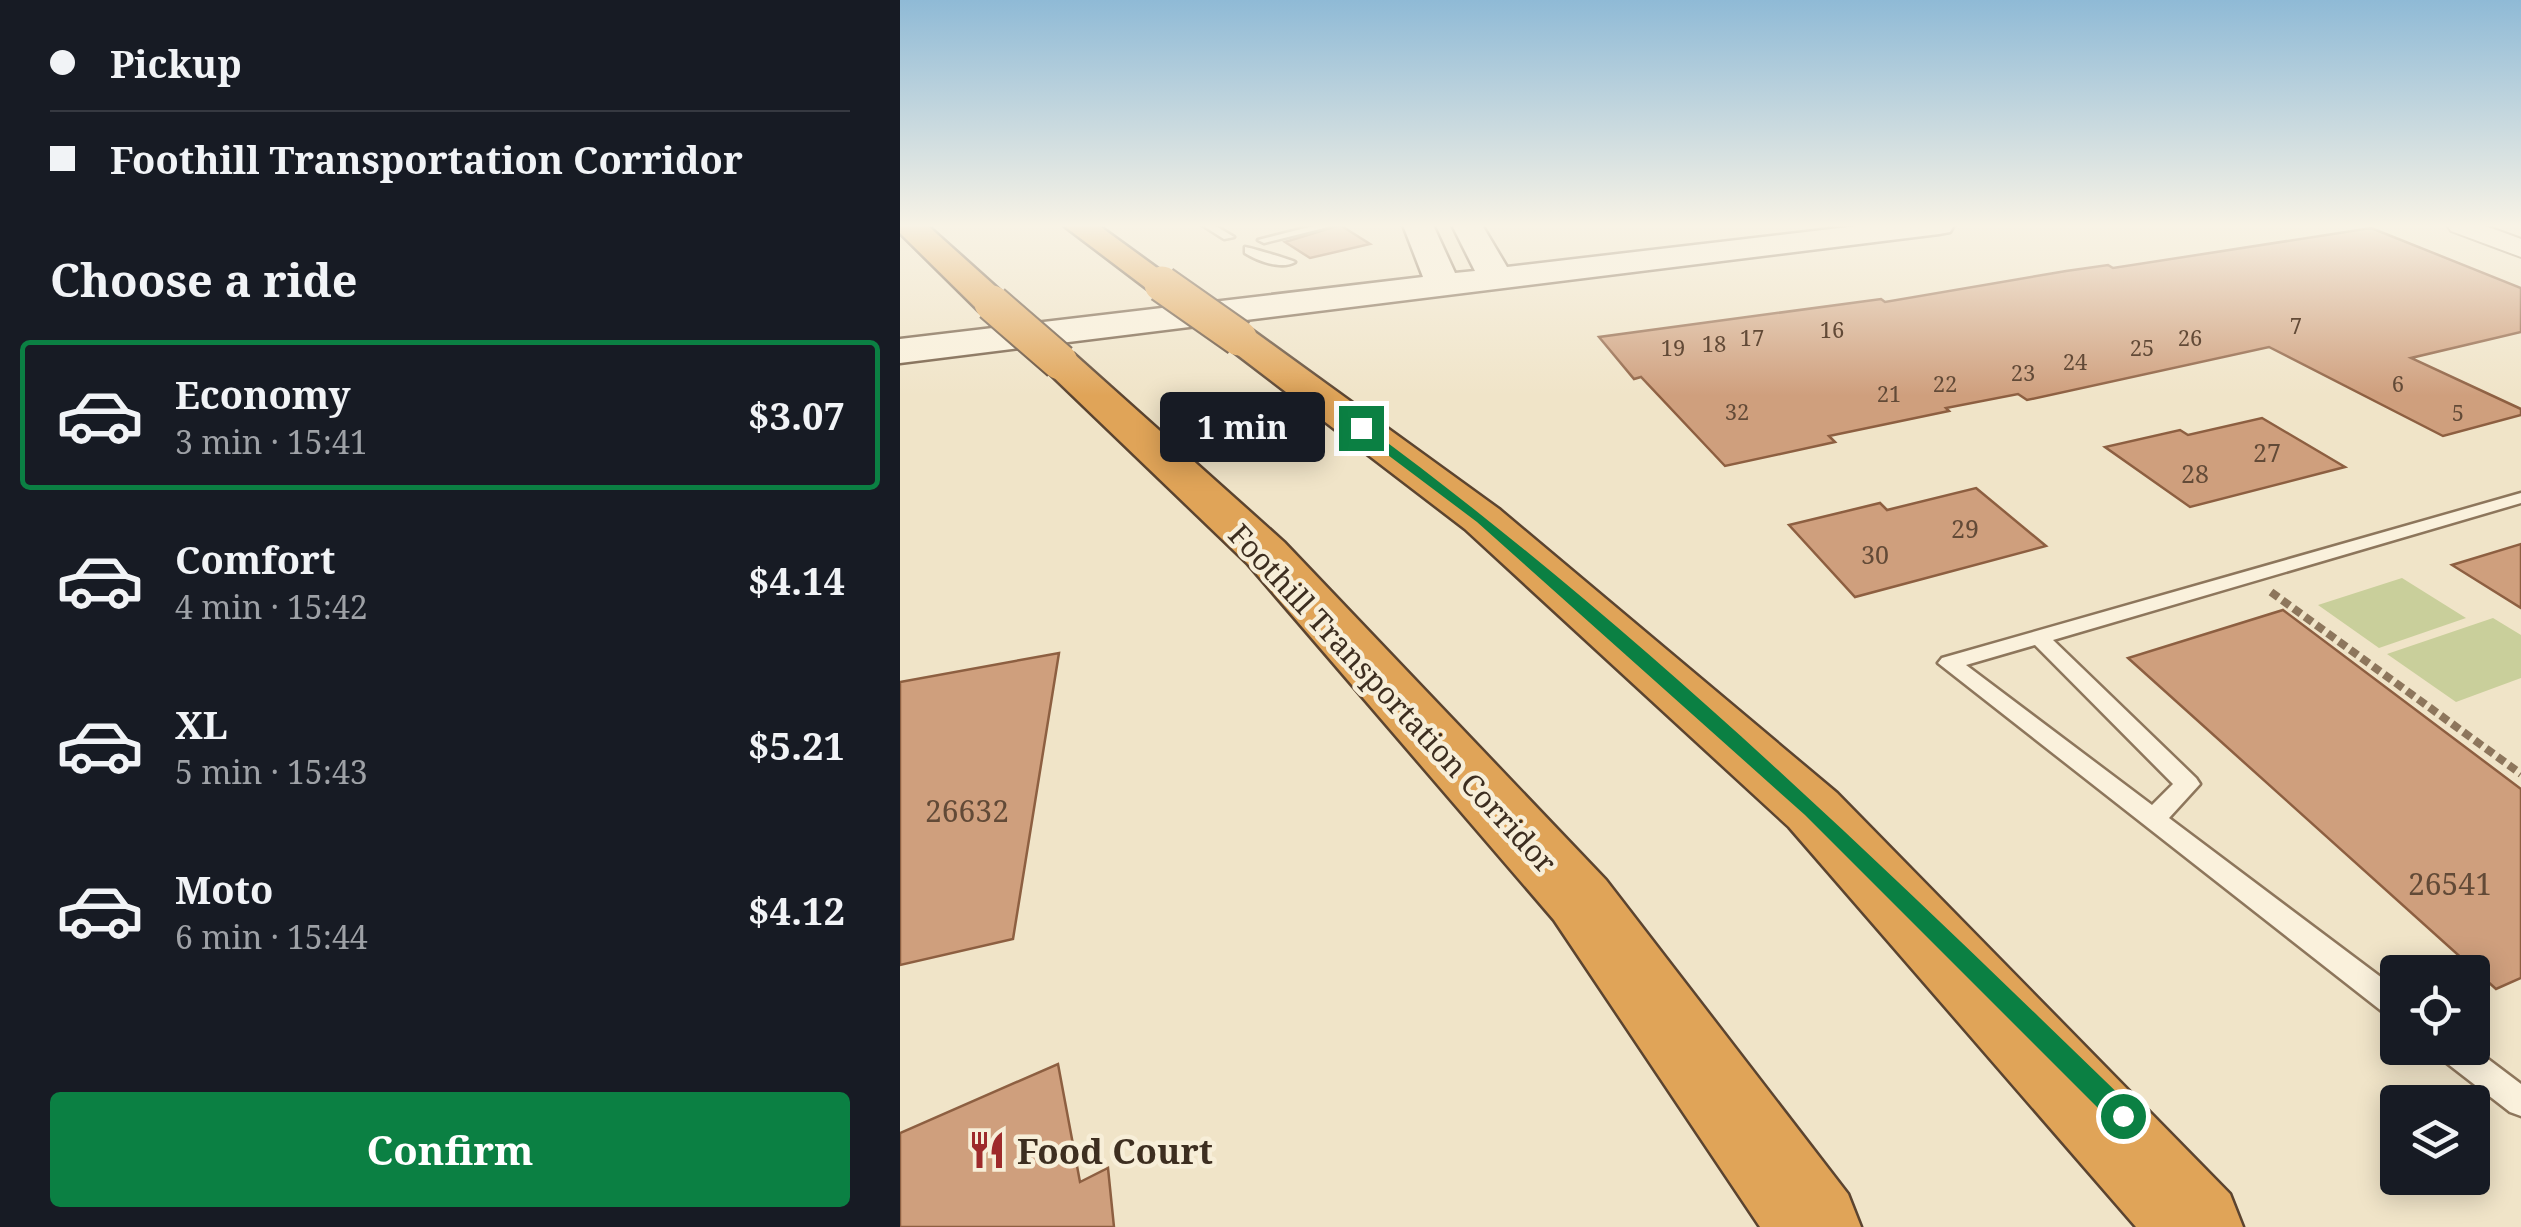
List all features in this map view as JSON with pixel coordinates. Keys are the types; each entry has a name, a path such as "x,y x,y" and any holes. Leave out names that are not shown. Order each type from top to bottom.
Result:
{"highway":[{"path":"964,282 992,302"},
{"name":"Foothill Transportation Corridor","path":"971,282 1266,553 1580,900 1815,1227"},
{"path":"1160,282 1482,519 1812,810 2236,1227"},
{"path":"1812,810 2197,1227"},
{"path":"1580,900 1768,1227"}],"main road":[{"path":"900,335 1399,282"},
{"path":"900,351 1408,282"}],"lane":[{"path":"2380,994 1949,663 2521,498"},
{"path":"2039,637 2188,784 2152,820"},
{"path":"2472,1065 2521,1102"}],"path":[{"path":"2250,577 2521,774"}],"green space":[{"path":"2402,578 2466,618 2379,648 2318,605"},
{"path":"2493,618 2521,635 2521,678 2456,702 2387,654"}],"building":[{"path":"2000,282 2507,282 2521,288 2521,332 2411,358 2521,409 2521,415 2443,436 2269,347 2027,400 2018,394 1946,408 1949,411 1829,436 1835,442 1725,466 1641,377 1634,379 1599,337 1881,299 1885,302"},
{"path":"2262,418 2345,467 2190,507 2105,447 2180,430 2188,435"},
{"path":"1976,488 2046,546 1855,597 1789,525 1880,503 1887,510"},
{"path":"2521,544 2521,608 2452,565"},
{"path":"2283,610 2521,789 2521,978 2496,989 2490,984 2490,955 2458,955 2128,658"},
{"path":"1059,653 1013,939 900,965 900,682"},
{"name":"Food Court","path":"1058,1064 1080,1182 1108,1168 1114,1227 900,1227 900,1133"}],"place":[{"name":"Food Court","path":"987,1150"}],"route":[{"path":"1361,428 1482,519 1812,810 2123,1116"}]}
